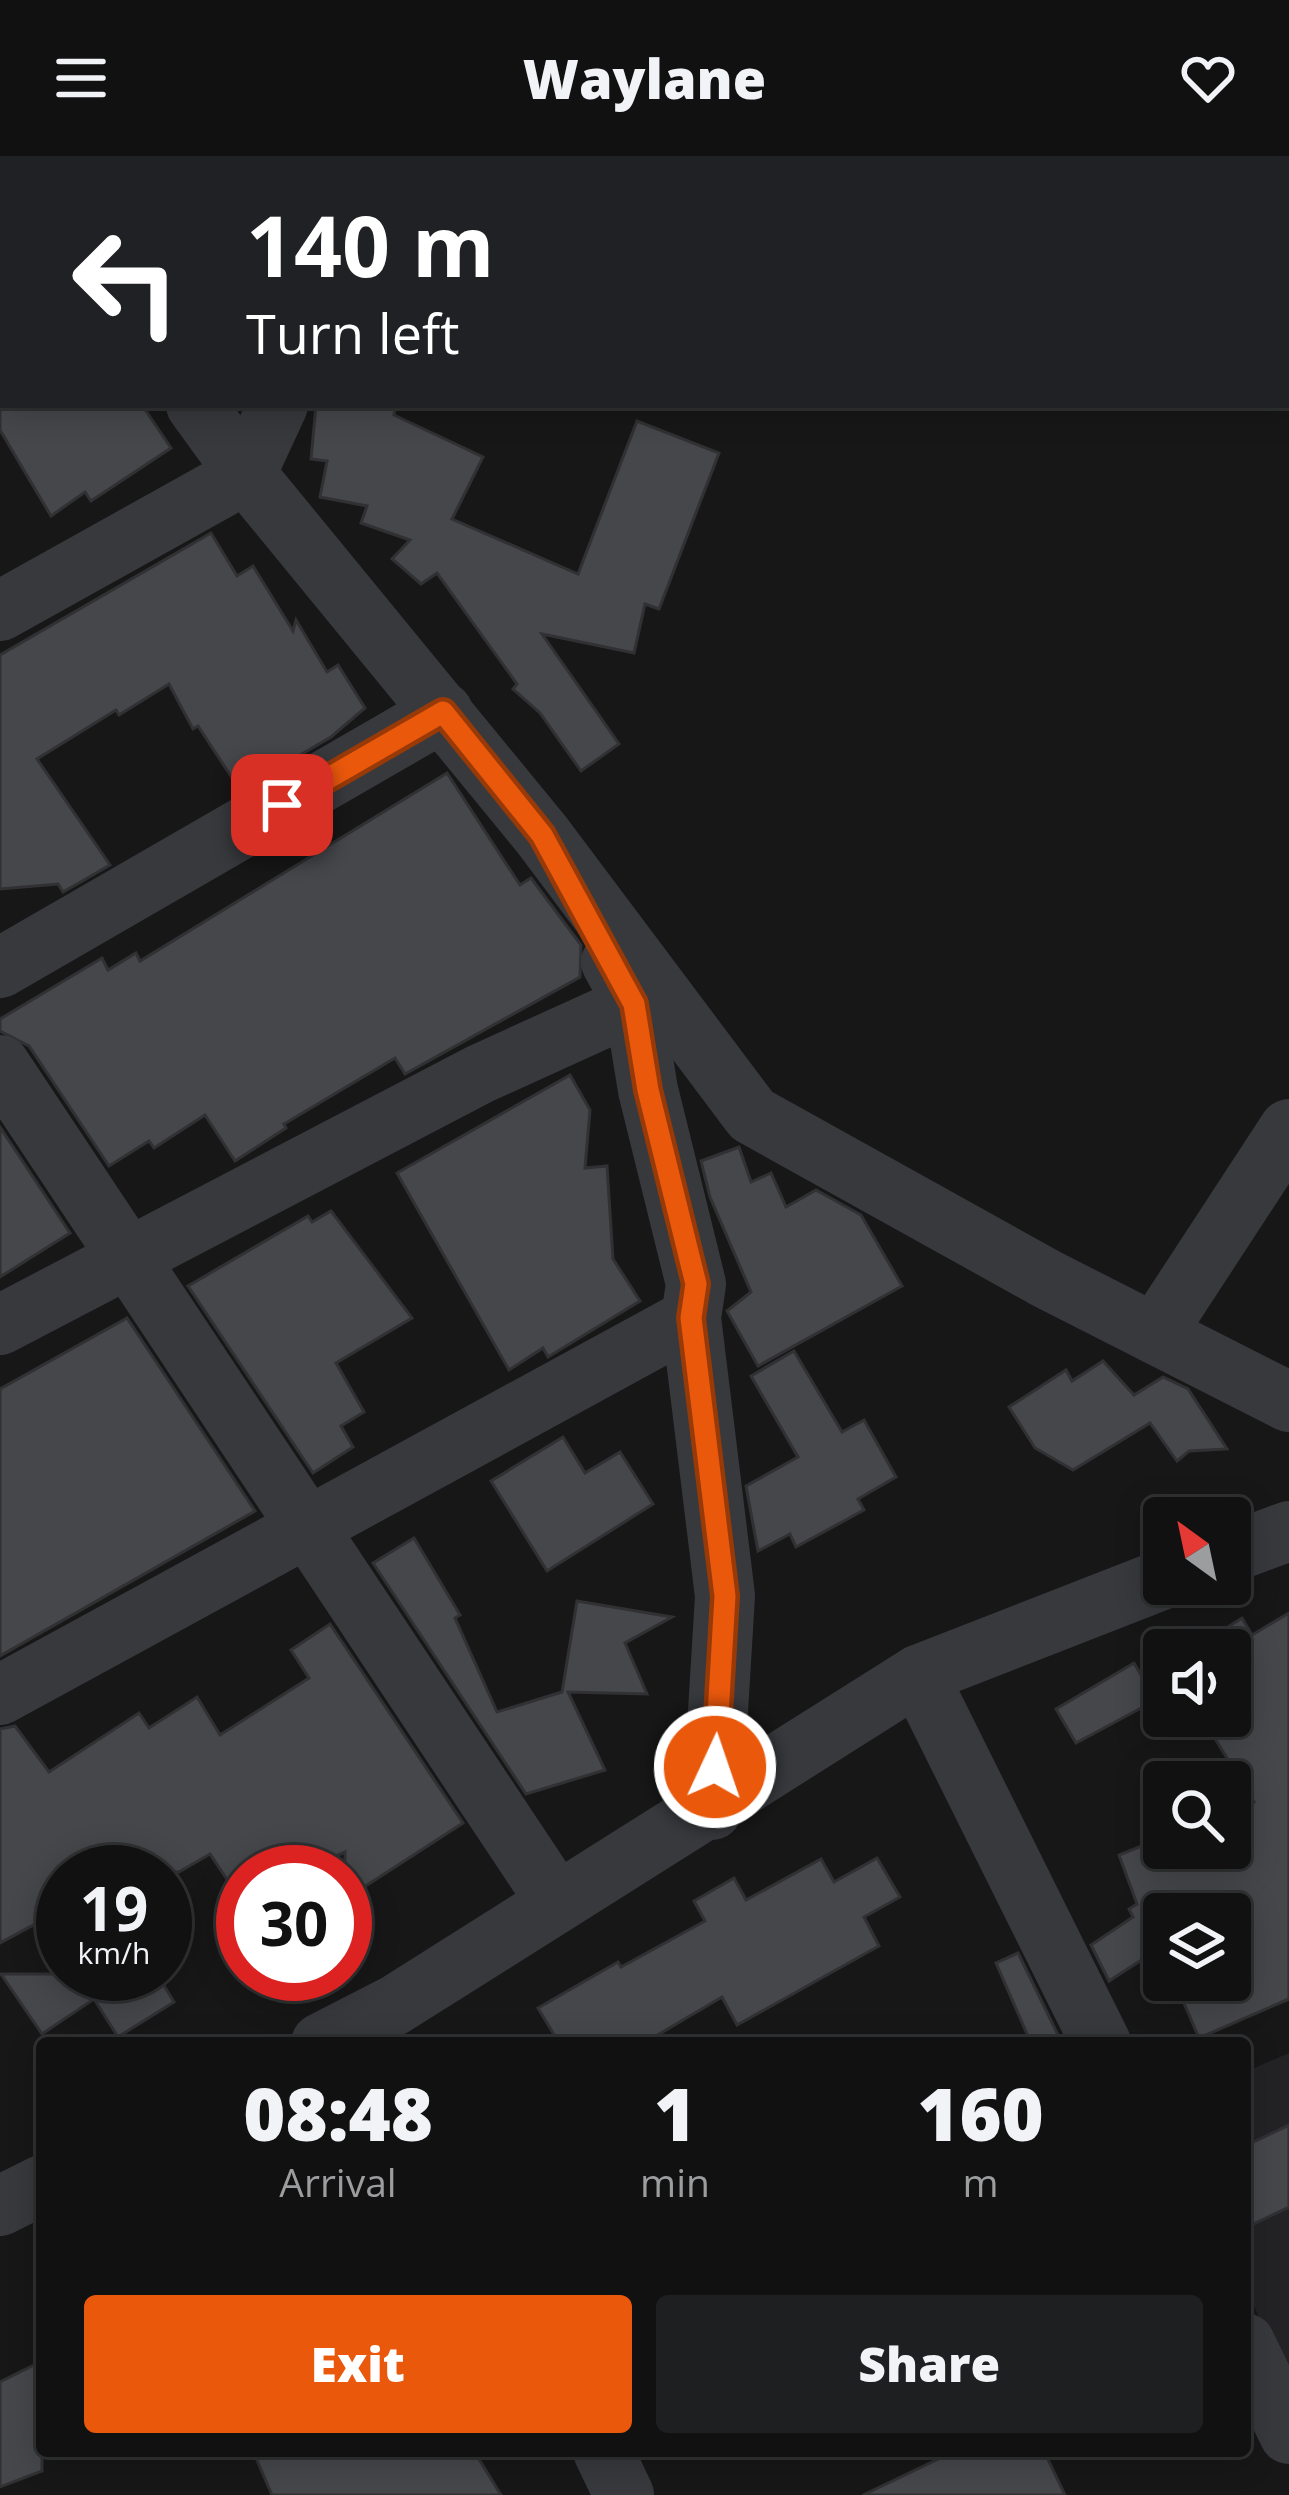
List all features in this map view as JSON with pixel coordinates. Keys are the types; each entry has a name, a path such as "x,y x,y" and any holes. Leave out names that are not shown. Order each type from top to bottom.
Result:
{"street":[{"path":"198,408 246,474 542,835 752,1115 1289,1402"},
{"path":"0,610 246,474 277,408"},
{"path":"0,968 443,712"},
{"path":"542,835 634,1004 648,1090 696,1284 691,1318 725,1596 712,1810"},
{"path":"0,1325 480,1073 634,1004"},
{"path":"0,1065 304,1529 556,1900"},
{"path":"1155,1334 1289,1129"},
{"path":"0,1695 691,1318"},
{"path":"1251,1545 1289,1531"},
{"path":"347,2037 403,2024 556,1900 712,1810 918,1675 1143,1587"},
{"path":"918,1675 1098,2037"},
{"path":"0,2206 36,2188"},
{"path":"1251,2355 1289,2434"},
{"path":"606,2457 624,2495"}],"shaded area":[{"path":"1289,2053 1289,2385 1251,2300 1251,2069"}],"building":[{"path":"0,408 144,408 171,448 91,501 85,492 51,516 0,430"},
{"path":"316,408 395,408 394,415 483,457 452,519 578,574 637,421 719,453 659,609 645,604 634,653 542,634 619,744 581,771 540,713 513,689 517,684 437,573 421,584 392,559 410,540 361,523 367,506 320,497 327,461 311,459"},
{"path":"211,533 237,576 253,566 293,631 296,620 327,672 338,665 365,708 331,737 240,790 198,726 193,729 169,684 119,715 116,710 37,759 110,865 63,892 58,884 0,889 0,655"},
{"path":"447,773 520,885 531,878 581,945 580,977 405,1074 395,1058 284,1124 286,1128 235,1161 205,1115 154,1148 149,1141 109,1166 29,1046 0,1031 0,1019 102,958 108,970 136,953 140,961"},
{"path":"570,1075 590,1110 585,1168 607,1166 613,1259 640,1301 548,1357 543,1348 509,1370 397,1173"},
{"path":"0,1127 70,1233 0,1277"},
{"path":"739,1147 751,1182 771,1173 786,1207 816,1190 861,1215 902,1286 758,1366 727,1311 751,1292 710,1197 701,1161"},
{"path":"331,1211 412,1318 336,1363 364,1412 341,1426 353,1447 313,1473 188,1286 308,1216 312,1222"},
{"path":"127,1318 255,1511 0,1656 0,1389"},
{"path":"794,1351 842,1432 864,1420 896,1477 858,1499 864,1510 796,1547 790,1534 758,1551 746,1486 798,1457 751,1376"},
{"path":"1103,1361 1134,1395 1163,1377 1188,1389 1227,1449 1189,1451 1177,1461 1150,1423 1073,1470 1035,1448 1009,1407 1066,1370 1072,1381"},
{"path":"563,1437 585,1473 620,1452 653,1504 547,1571 491,1481"},
{"path":"414,1538 460,1615 455,1618 497,1712 562,1692 577,1601 672,1617 625,1643 647,1694 568,1692 605,1770 526,1794 373,1563"},
{"path":"1289,1613 1289,1999 1199,2037 1183,2001 1251,2001 1251,1893 1143,1893 1143,1959 1109,1981 1091,1945 1133,1917 1129,1909 1137,1904 1119,1855 1143,1845 1143,1869 1251,1869 1251,1761 1229,1761 1214,1737 1251,1737 1251,1633"},
{"path":"1242,1618 1248,1629 1224,1629"},
{"path":"330,1624 463,1823 372,1882 372,1845 216,1845 216,1863 210,1854 192,1864 192,1845 36,1845 36,1924 0,1943 0,1729 15,1726 49,1772 139,1713 149,1728 197,1697 220,1735 309,1678 291,1650"},
{"path":"1134,1663 1143,1678 1143,1707 1076,1743 1056,1709"},
{"path":"877,1858 900,1897 864,1917 879,1946 737,2025 722,1997 654,2037 555,2037 538,2008 618,1962 621,1967 705,1921 694,1901 734,1878 746,1900 821,1859 834,1882"},
{"path":"1018,1953 1059,2037 1028,2037 996,1963"},
{"path":"1,1974 36,1974 36,2001 91,2001 42,2034"},
{"path":"95,2001 173,2001 174,2002 118,2037"},
{"path":"1289,2125 1289,2207 1251,2225 1251,2143"},
{"path":"36,2364 36,2457 42,2457 42,2471 0,2487 0,2382"},
{"path":"256,2457 478,2457 501,2495 272,2495"},
{"path":"942,2457 1047,2457 1065,2495 863,2495"}],"route":[{"path":"282,805 443,712 542,835 634,1004 648,1090 696,1284 691,1318 725,1596 715,1767"}]}
